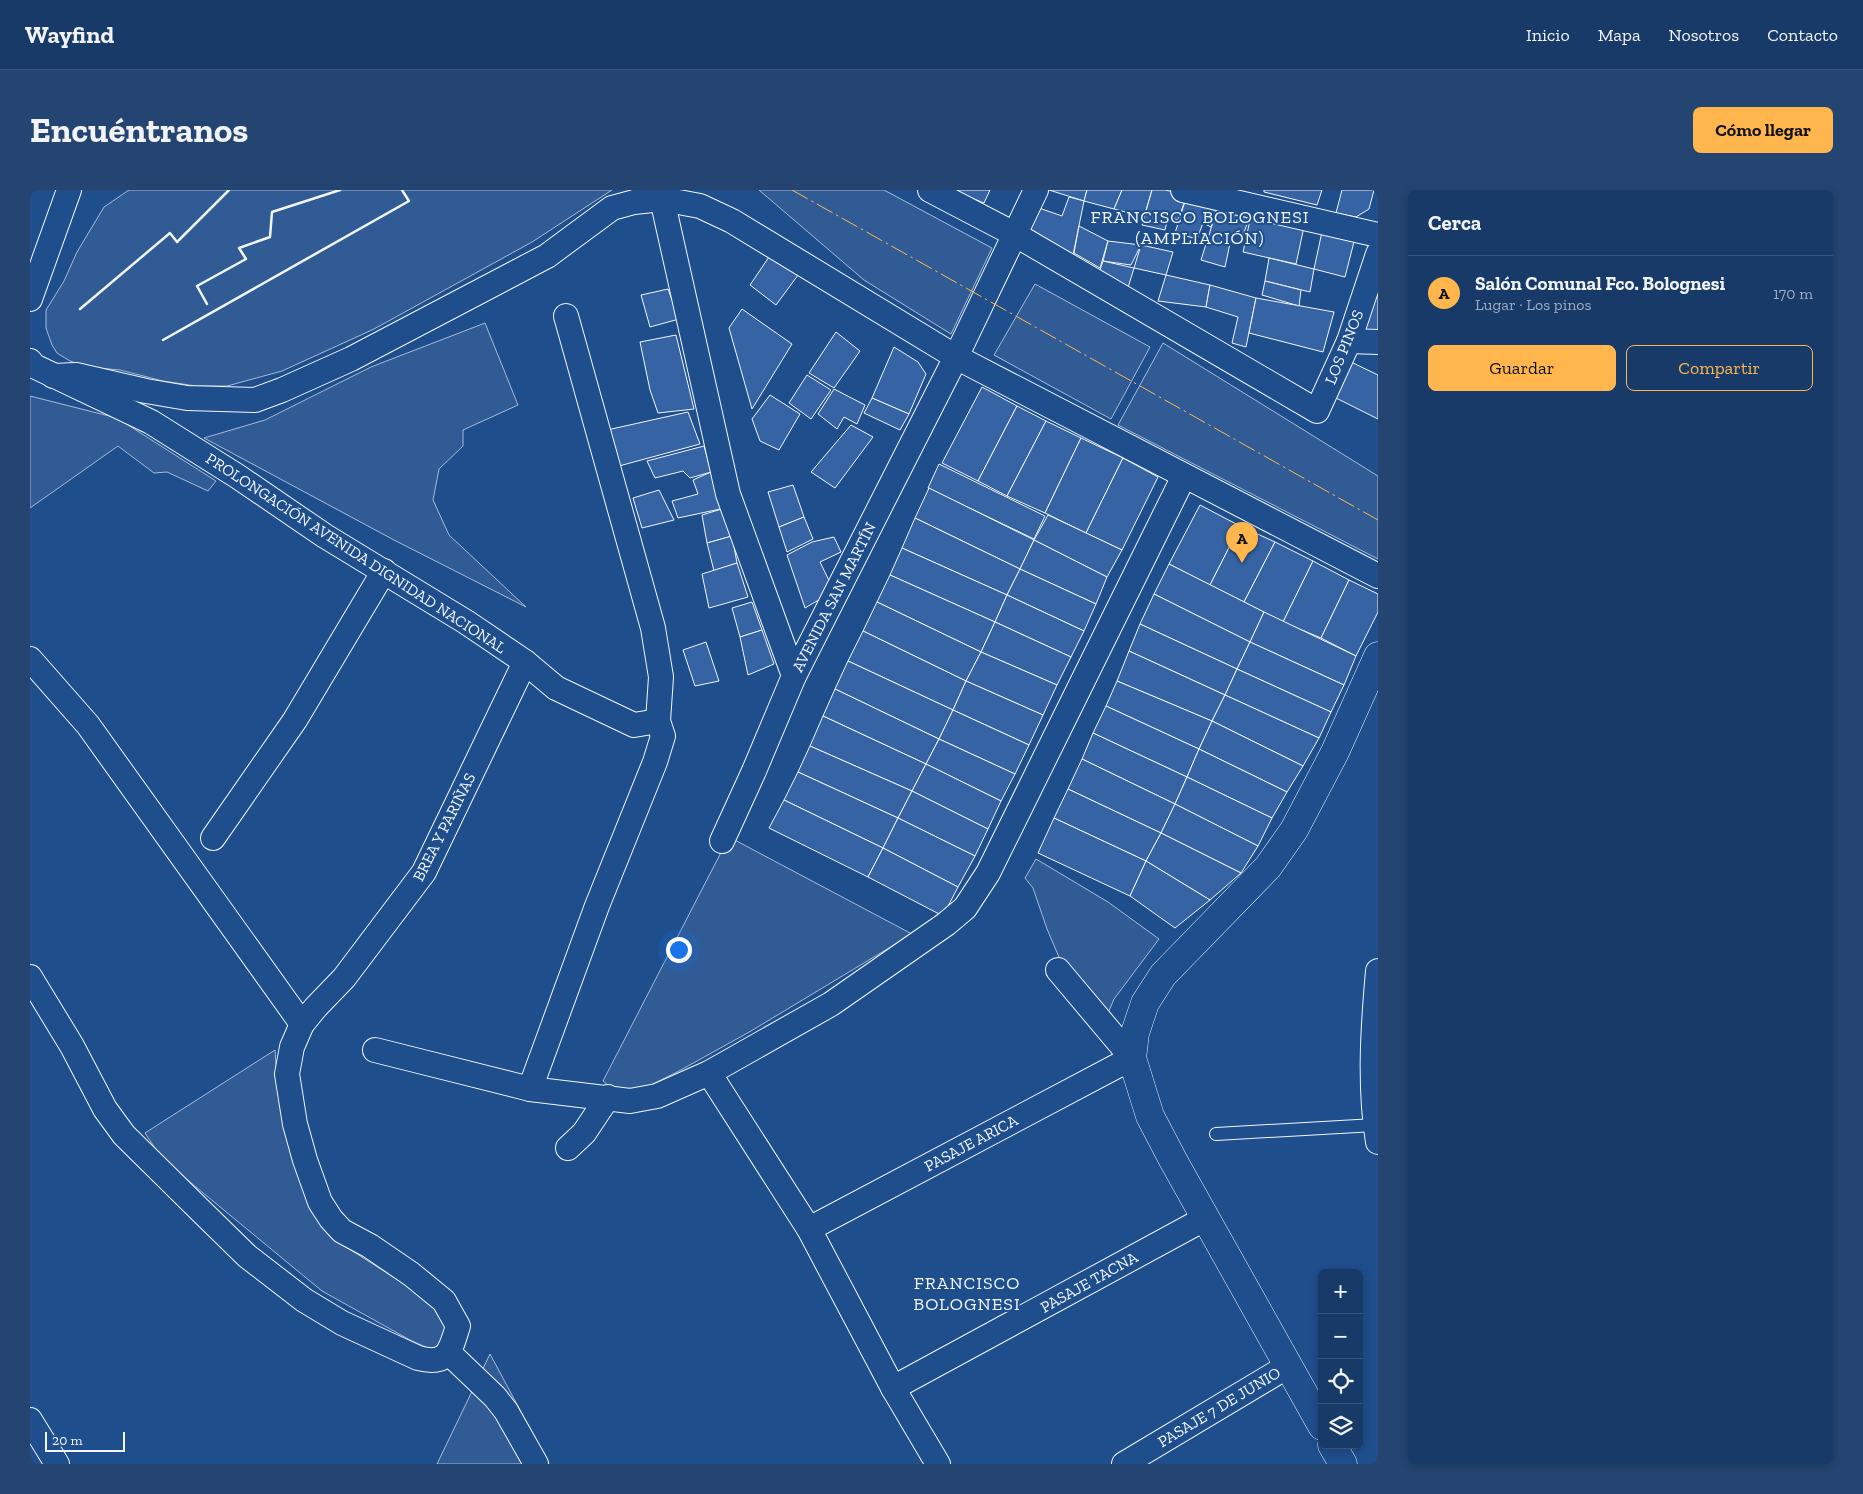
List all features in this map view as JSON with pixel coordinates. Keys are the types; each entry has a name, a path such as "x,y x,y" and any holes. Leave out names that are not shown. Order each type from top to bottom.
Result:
{"street":[{"path":"30,299 34,274 69,190"},
{"path":"930,190 1016,235"},
{"name":"AVENIDA SAN MARTÍN","path":"722,841 754,772 794,676 956,357 1036,190"},
{"path":"1183,190 1378,235"},
{"path":"662,199 728,494 794,676"},
{"path":"53,376 76,375 187,398 255,400 282,390 350,359 547,256 612,208 634,202 662,199 700,206 732,221 956,357 1378,576"},
{"name":"LOS PINOS","path":"1016,235 1318,411 1349,341 1378,254"},
{"path":"530,1089 597,906 655,762 663,736 658,721 661,677 654,628 566,316"},
{"path":"1349,341 1378,342"},
{"name":"PROLONGACIÓN AVENIDA DIGNIDAD NACIONAL","path":"30,361 34,366 53,376 151,422 237,476 324,536 384,570 526,662 556,688 634,725 658,721"},
{"path":"375,1050 530,1089 630,1101 656,1096 710,1073 831,1004 918,945 965,908 988,874 1184,476"},
{"path":"213,838 295,720 384,570"},
{"path":"1132,1058 1135,1033 1145,1003 1163,975 1268,867 1294,830 1335,752 1378,656"},
{"path":"30,659 88,725 302,1024"},
{"name":"BREA Y PARIÑAS","path":"449,1353 458,1326 444,1302 411,1274 370,1246 342,1231 320,1202 304,1160 294,1124 287,1074 292,1047 302,1024 344,978 424,872 526,662"},
{"path":"1058,970 1132,1058 1150,1116 1172,1160 1318,1419"},
{"path":"1377,1130 1374,1020 1378,971"},
{"path":"30,977 72,1046 105,1108 124,1135 247,1256 304,1300 342,1323 418,1358 430,1361 443,1358 449,1353 483,1385 506,1411 536,1464"},
{"name":"PASAJE ARICA","path":"809,1229 1132,1058"},
{"path":"710,1073 809,1229 893,1388 938,1464"},
{"path":"568,1148 584,1133 608,1098"},
{"name":"PASAJE TACNA","path":"893,1388 1206,1218"},
{"name":"PASAJE 7 DE JUNIO","path":"1124,1464 1288,1366"},
{"path":"30,1420 57,1464"},
{"path":"1334,1449 1343,1464"}],"lane":[{"path":"1216,1134 1377,1130"}],"shaded area":[{"path":"129,190 612,190 532,242 374,329 282,371 227,386 196,386 163,381 120,370 87,367 70,361 57,353 46,328 46,310 104,207"},
{"path":"759,190 884,190 992,248 951,334 864,280"},
{"path":"1035,284 1150,347 1111,419 994,355"},
{"path":"485,323 518,405 463,430 463,446 439,469 433,500 449,535 526,607 394,540 204,438 265,420 371,367"},
{"path":"1163,343 1378,476 1378,559 1118,425"},
{"path":"30,396 117,418 216,481 208,491 167,472 154,473 118,446 30,508"},
{"path":"729,837 912,934 751,1031 679,1071 641,1090 614,1090 603,1081"},
{"path":"1036,859 1108,902 1159,939 1114,999 1103,1025 1062,964 1047,929 1033,888 1025,878"},
{"path":"275,1050 278,1094 297,1167 311,1211 332,1238 423,1296 448,1319 447,1347 430,1349 410,1340 322,1291 179,1173 159,1154 145,1133"},
{"path":"490,1354 549,1464 437,1464"}],"building":[{"path":"958,190 990,190 984,203 957,192"},
{"path":"1049,190 1087,190 1084,201"},
{"path":"1087,190 1122,190 1114,209 1084,201"},
{"path":"1122,190 1152,190 1144,217 1114,209"},
{"path":"1152,190 1165,190 1187,195 1178,220 1168,217 1165,230 1142,225"},
{"path":"1264,190 1322,190 1317,205 1264,192"},
{"path":"1342,190 1374,190 1369,209 1356,217 1336,213"},
{"path":"1187,195 1219,203 1211,227 1203,223 1197,239 1175,233"},
{"path":"1069,197 1084,201 1072,260 1023,229 1036,207 1062,216"},
{"path":"1219,203 1252,211 1243,235 1232,234 1225,267 1201,260"},
{"path":"1252,211 1305,222 1296,264 1243,252"},
{"path":"1079,226 1108,241 1100,268 1074,253"},
{"path":"1323,227 1356,234 1345,277 1314,269"},
{"path":"1108,241 1141,245 1131,265 1103,261"},
{"path":"1141,245 1173,252 1166,275 1134,268"},
{"path":"773,251 801,271 776,305 750,285"},
{"path":"1269,258 1314,269 1310,292 1265,281"},
{"path":"1103,261 1134,268 1127,291 1099,273"},
{"path":"1166,275 1210,285 1206,307 1158,301"},
{"path":"1265,281 1301,290 1299,306 1262,295"},
{"path":"1210,285 1256,298 1246,347 1232,343 1238,317 1206,307"},
{"path":"1378,286 1378,332 1363,331"},
{"path":"668,289 679,319 650,327 641,295"},
{"path":"1256,298 1334,312 1323,352 1249,333"},
{"path":"742,309 792,344 752,409 729,328"},
{"path":"836,332 860,351 834,388 809,373"},
{"path":"676,335 694,409 658,413 650,390 640,342"},
{"path":"894,347 918,362 926,374 909,414 872,398"},
{"path":"1349,361 1378,375 1378,419 1336,398"},
{"path":"807,375 831,390 811,419 789,403"},
{"path":"982,387 1017,406 978,481 942,463"},
{"path":"834,389 865,405 857,424 844,417 837,429 818,414"},
{"path":"770,395 800,414 779,450 760,441 752,419"},
{"path":"872,398 909,414 900,430 864,413"},
{"path":"1017,406 1046,421 1007,496 978,481"},
{"path":"688,412 700,444 619,466 607,430"},
{"path":"1046,421 1081,438 1045,513 1007,496"},
{"path":"851,425 873,437 835,488 811,472"},
{"path":"1081,438 1123,458 1086,533 1045,513"},
{"path":"704,446 711,472 690,478 683,471 655,478 647,461"},
{"path":"1123,458 1158,477 1122,550 1086,533"},
{"path":"939,464 1045,516 1034,539 928,488"},
{"path":"711,472 725,508 678,518 672,501 698,494 693,480"},
{"path":"793,485 804,517 779,527 768,492"},
{"path":"929,488 1034,540 1020,569 915,518"},
{"path":"659,490 674,520 642,528 633,498"},
{"path":"1200,505 1240,526 1210,585 1169,564"},
{"path":"725,508 732,536 707,543 702,515"},
{"path":"1048,515 1122,550 1107,577 1034,540"},
{"path":"804,517 813,539 787,552 779,527"},
{"path":"915,518 1020,569 1007,595 902,548"},
{"path":"1240,526 1275,542 1244,602 1210,585"},
{"path":"732,536 737,563 714,571 707,543"},
{"path":"834,537 841,552 820,562 834,591 805,608 787,555 812,542"},
{"path":"1034,540 1107,577 1096,604 1020,569"},
{"path":"1275,542 1313,561 1283,622 1244,602"},
{"path":"902,548 1007,595 995,622 890,575"},
{"path":"1313,561 1349,580 1321,638 1283,622"},
{"path":"737,563 748,597 709,608 702,574"},
{"path":"1169,564 1264,612 1250,642 1154,594"},
{"path":"1020,569 1096,604 1084,631 1007,595"},
{"path":"890,575 995,622 981,652 877,602"},
{"path":"1349,580 1378,594 1378,612 1356,656 1321,638"},
{"path":"1154,594 1250,642 1237,669 1140,624"},
{"path":"1007,595 1084,631 1071,657 995,622"},
{"path":"752,602 762,630 740,637 732,608"},
{"path":"877,602 981,652 966,681 863,631"},
{"path":"1264,612 1356,656 1344,685 1250,642"},
{"path":"995,622 1071,657 1057,685 981,652"},
{"path":"1140,624 1237,669 1225,695 1129,651"},
{"path":"762,630 774,664 748,675 740,637"},
{"path":"863,631 966,681 953,710 848,661"},
{"path":"706,642 719,681 695,686 683,650"},
{"path":"1250,642 1344,685 1331,712 1237,669"},
{"path":"1129,651 1225,695 1212,721 1117,681"},
{"path":"981,652 1057,685 1043,715 966,681"},
{"path":"848,661 953,710 939,739 835,689"},
{"path":"1237,669 1331,712 1319,738 1225,695"},
{"path":"966,681 1043,715 1029,745 953,710"},
{"path":"1117,681 1212,721 1199,749 1106,706"},
{"path":"835,689 939,739 926,764 823,716"},
{"path":"1225,695 1319,738 1303,766 1212,721"},
{"path":"1106,706 1199,749 1187,777 1093,733"},
{"path":"953,710 1029,745 1015,774 939,739"},
{"path":"823,716 926,764 912,791 810,746"},
{"path":"1212,721 1303,766 1287,792 1199,749"},
{"path":"1093,733 1187,777 1175,804 1082,759"},
{"path":"939,739 1015,774 1001,801 926,764"},
{"path":"810,746 912,791 898,818 798,772"},
{"path":"1199,749 1287,792 1272,818 1187,777"},
{"path":"1082,759 1175,804 1161,833 1068,789"},
{"path":"926,764 1001,801 988,829 912,791"},
{"path":"798,772 898,818 883,848 784,800"},
{"path":"1187,777 1272,818 1258,846 1175,804"},
{"path":"1068,789 1161,833 1146,861 1054,818"},
{"path":"912,791 988,829 975,856 898,818"},
{"path":"784,800 883,848 868,877 769,828"},
{"path":"1175,804 1258,846 1241,873 1161,833"},
{"path":"898,818 975,856 958,887 883,848"},
{"path":"1054,818 1146,861 1130,896 1038,853"},
{"path":"1161,833 1241,873 1210,900 1146,861"},
{"path":"883,848 958,887 943,916 868,877"},
{"path":"1146,861 1210,900 1175,928 1130,896"}],"wall":[{"path":"80,309 170,233 177,242 229,190"},
{"path":"207,304 197,286 246,259 239,248 270,237 272,212 340,190"},
{"path":"163,340 409,201 402,190"}],"power":[{"path":"792,190 1378,520"}],"place":[{"name":"Salón Comunal Fco. Bolognesi","path":"1242,563"}],"district":[{"name":"FRANCISCO BOLOGNESI (AMPLIACIÓN)","path":"1200,227"},
{"name":"FRANCISCO BOLOGNESI","path":"967,1293"}]}
